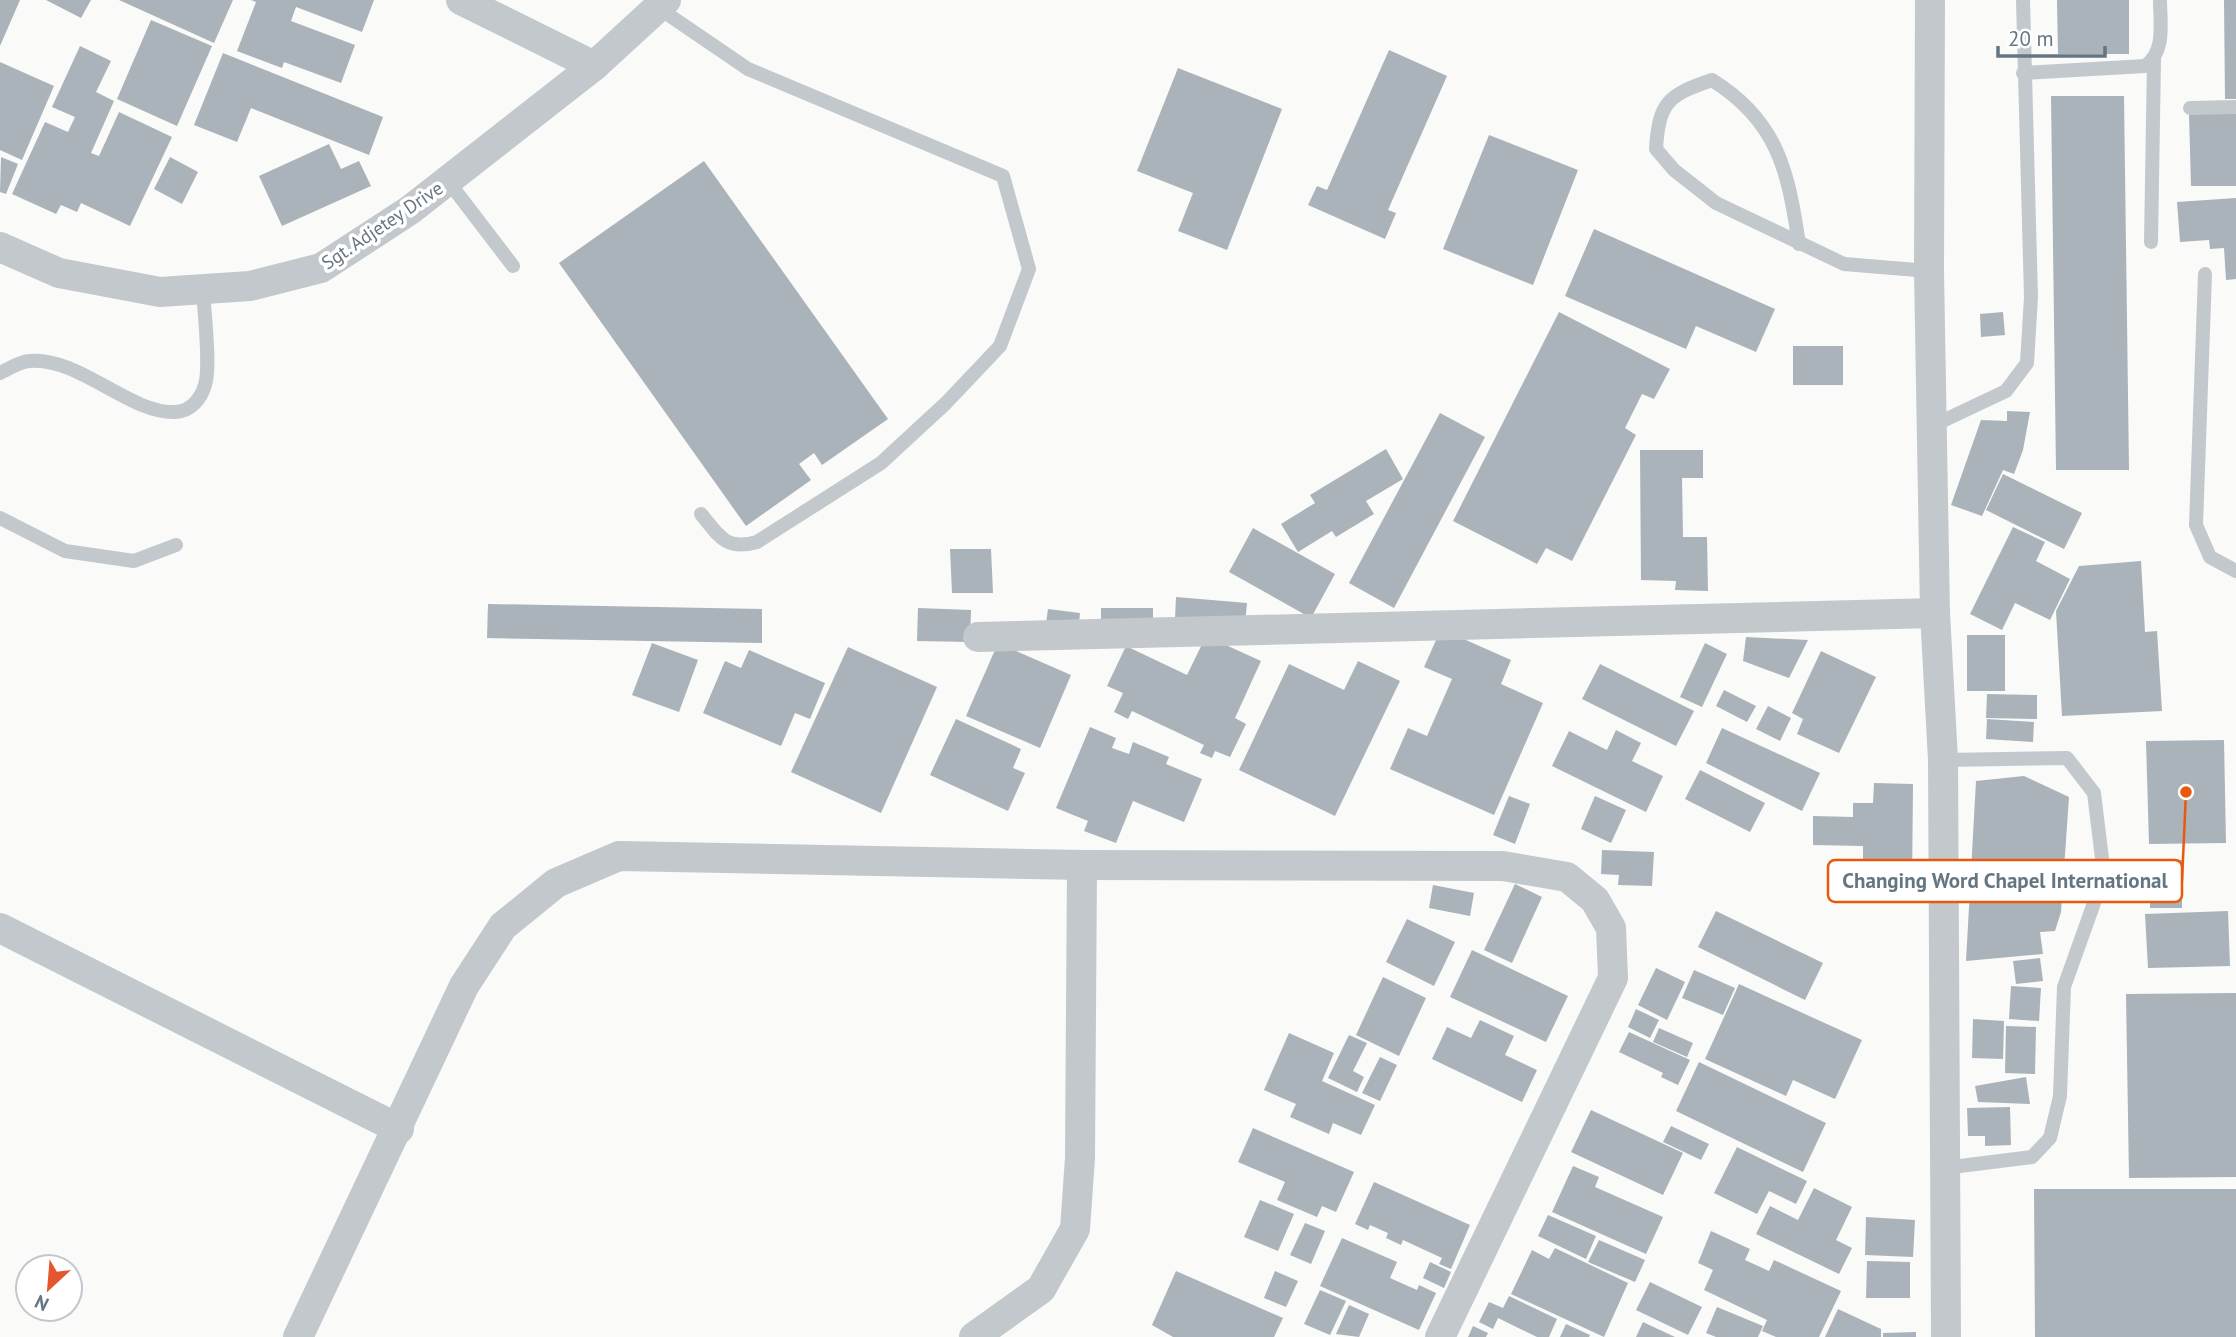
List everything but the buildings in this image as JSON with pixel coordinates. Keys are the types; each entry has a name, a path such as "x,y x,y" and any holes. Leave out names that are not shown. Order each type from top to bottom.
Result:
{"street":[{"path":"461,0 594,66"},
{"path":"1930,0 1929,271 1935,612 1943,760 1946,1337"},
{"name":"Sgt. Adjetey Drive","path":"0,247 59,273 160,292 250,286 321,268 411,210 594,66 661,3"},
{"path":"978,637 1935,612"},
{"path":"298,1337 399,1129 464,986 503,926 556,883 619,856 1082,865 1503,866 1567,877 1595,900 1611,928 1613,978 1440,1337"},
{"path":"974,1337 1041,1289 1075,1229 1080,1158 1082,865"},
{"path":"0,928 399,1129"}],"lane":[{"path":"1932,426 2006,391 2027,363 2031,297 2022,0"},
{"path":"2151,242 2154,60 2160,46 2160,0"},
{"path":"661,3 748,69 1003,176 1029,269 1000,346 946,403 881,463 757,542 740,547 721,539 701,514"},
{"path":"2023,73 2146,66 2154,60"},
{"path":"1799,244 1790,185 1765,126 1740,97 1712,80 1678,92 1658,118 1656,149 1674,170 1716,203 1799,244 1844,264 1929,271"},
{"path":"2190,108 2236,107"},
{"path":"448,181 513,266"},
{"path":"2205,274 2196,525 2210,557 2236,571"},
{"path":"0,373 29,360 65,366 146,405 173,412 185,411 198,401 206,383 203,289"},
{"path":"0,518 65,551 134,561 176,545"},
{"path":"1943,760 2067,758 2094,793 2104,875 2064,987 2060,1096 2050,1138 2032,1157 1944,1168"}],"place":[{"name":"Changing Word Chapel International","path":"2186,792"}]}
